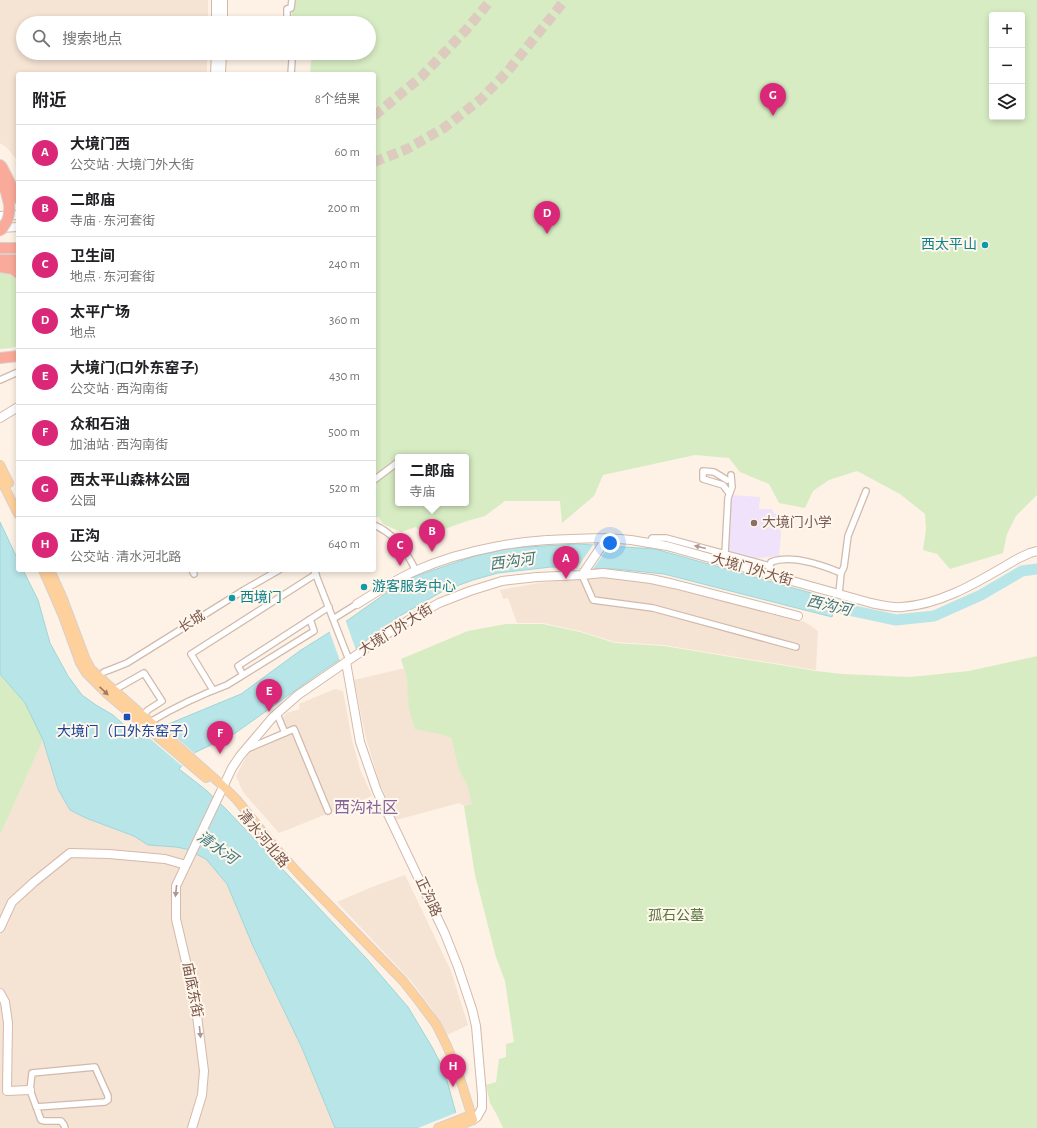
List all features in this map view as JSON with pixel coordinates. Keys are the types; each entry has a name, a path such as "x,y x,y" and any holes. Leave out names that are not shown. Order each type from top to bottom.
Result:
{"highway":[{"path":"0,165 14,201 8,219 5,225 0,229"},
{"path":"0,179 6,192 14,201"},
{"path":"0,248 16,248"},
{"path":"0,260 16,260"},
{"path":"0,267 13,269 16,271"},
{"path":"0,352 16,351"},
{"path":"0,358 16,356"}],"main road":[{"path":"0,465 16,498"},
{"path":"0,478 16,510"},
{"name":"清水河北路","path":"44,572 63,616 80,663 86,673 107,694 152,727 188,759 220,792 236,800 299,874 402,981 418,1000 436,1024 447,1046 466,1094 471,1120"},
{"name":"清水河北路","path":"51,572 63,599 86,660 91,668 143,715 152,727"},
{"path":"438,1128 471,1120"}],"street":[{"path":"216,0 216,16"},
{"path":"223,0 223,16"},
{"path":"287,16 287,9 291,8 292,0"},
{"path":"215,72 216,60"},
{"path":"221,72 222,60"},
{"path":"291,72 292,61"},
{"path":"0,216 16,215"},
{"path":"0,229 16,227"},
{"path":"0,380 16,373"},
{"path":"0,418 16,409"},
{"path":"376,478 395,464"},
{"path":"726,480 714,472 703,471 703,479 723,485 729,492"},
{"path":"725,554 729,492 732,487 731,474"},
{"path":"839,594 848,536 866,491"},
{"path":"376,525 392,537 410,558 416,571"},
{"path":"650,543 652,538 666,538 725,554 769,570 771,562 779,559 801,560 826,566 842,573"},
{"name":"大境门外大街","path":"357,604 405,576 456,556 495,546 567,539 604,542 650,543 667,546 769,570 839,594 883,606 900,607 925,603 948,596 1019,558 1037,551"},
{"path":"604,542 584,572 593,600 653,608 796,646"},
{"name":"长城","path":"104,672 127,663 276,572"},
{"path":"213,690 191,654 315,572 329,607 346,662"},
{"name":"大境门外大街","path":"246,749 277,714 298,695 409,620 439,603 502,581 584,572 603,573 651,579 674,584 798,616"},
{"path":"334,622 357,604"},
{"path":"243,675 238,666 329,607"},
{"path":"152,727 176,706 227,685 314,631 310,619"},
{"name":"正沟路","path":"346,662 360,742 369,769 377,791 445,934 472,1009 476,1026 482,1108 477,1117 471,1120"},
{"path":"114,690 144,673 162,701 143,715"},
{"path":"277,714 285,733"},
{"path":"246,749 294,729 328,812"},
{"name":"庙底东街","path":"192,1128 202,1095 204,1071 196,1000 176,919 176,886 232,768 246,749"},
{"path":"0,928 12,902 70,853 109,854 165,859 186,865"},
{"path":"0,993 4,1002 8,1023 7,1091 30,1090"},
{"path":"36,1107 105,1102 108,1100 108,1096 95,1067 32,1073 30,1090 36,1107 41,1120 61,1121 65,1128"}],"shaded area":[{"path":"0,0 208,0 208,16 16,16 16,60 207,60 207,72 16,72 16,159 6,147 0,143"},
{"name":"大境门小学","path":"731,495 760,497 759,509 772,509 774,514 779,513 781,534 779,556 750,559 729,553 726,545"},
{"path":"591,577 634,580 805,622 818,631 816,670 664,645 615,642 580,631 543,623 517,623 508,598 503,599 500,590 539,583"},
{"path":"404,669 407,679 439,734 451,738 459,770 467,785 473,804 464,806 459,803 396,820 379,781 366,738 354,680"},
{"path":"335,689 343,691 352,740 360,769 372,796 279,833 243,792 236,776 250,750 286,735 282,722 283,717 287,713 300,709 299,704"},
{"path":"43,740 58,789 70,810 86,818 134,836 148,845 186,849 206,859 227,884 253,946 302,1048 335,1128 0,1128 0,835"},
{"path":"405,875 451,971 468,1025 447,1035 432,1009 412,982 337,902"}],"green space":[{"path":"294,0 1037,0 1037,495 1016,516 1007,534 1003,553 950,569 937,554 923,550 926,529 925,514 900,494 857,471 829,480 813,491 805,508 779,503 769,484 740,472 729,458 695,455 603,475 594,496 562,523 560,501 505,501 485,516 425,536 416,527 401,532 383,524 379,517 376,518 376,72 310,72 311,60 376,60 376,16 291,16"},
{"path":"0,271 6,272 16,279 16,347 0,349"},
{"name":"孤石公墓","path":"506,624 543,624 580,632 615,643 664,646 842,674 910,677 969,671 1037,656 1037,1128 503,1128 490,1103 486,1085 496,1082 499,1059 506,1057 506,1044 514,1042 505,981 496,957 475,875 464,806 472,804 467,785 459,770 451,738 415,729 409,709 407,679 401,659 468,631"},
{"path":"0,674 25,703 43,740 0,835"}],"water":[{"name":"清水河","path":"0,522 16,556 16,572 24,572 38,600 50,643 68,676 82,695 113,715 141,739 166,725 241,694 301,650 341,625 399,584 413,577 475,556 511,548 578,544 655,549 836,600 832,617 664,574 616,569 551,567 498,573 443,591 398,617 234,734 194,753 179,769 206,790 226,809 366,958 408,1007 444,1070 460,1128 335,1128 302,1048 253,946 227,884 206,859 186,849 148,845 134,836 86,818 70,810 58,789 43,740 25,703 0,674"}],"pier":[{"path":"593,545 609,546 593,569 577,568"},
{"path":"345,619 356,650 340,661 329,630"},
{"path":"162,725 194,753 182,766 147,736"},
{"path":"458,1112 462,1128 418,1128"}],"waterway":[{"name":"西沟河","path":"821,604 896,620 934,616 981,595 1022,571 1037,569"}],"tunnel":[{"path":"376,114 421,77 466,30 491,0"},
{"path":"376,161 407,149 444,128 481,99 507,72 565,0"}],"place":[{"name":"西太平山森林公园","path":"773,116"},
{"name":"太平广场","path":"547,234"},
{"name":"西太平山","path":"985,245"},
{"name":"大境门小学","path":"754,523"},
{"name":"二郎庙","path":"432,552"},
{"name":"卫生间","path":"400,566"},
{"name":"大境门西","path":"566,579"},
{"name":"游客服务中心","path":"364,587"},
{"name":"西境门","path":"232,598"},
{"name":"大境门(口外东窑子)","path":"269,712"},
{"name":"大境门（口外东窑子）","path":"127,717"},
{"name":"众和石油","path":"220,754"},
{"name":"正沟","path":"453,1087"}],"district":[{"name":"西沟社区","path":"366,808"}]}
